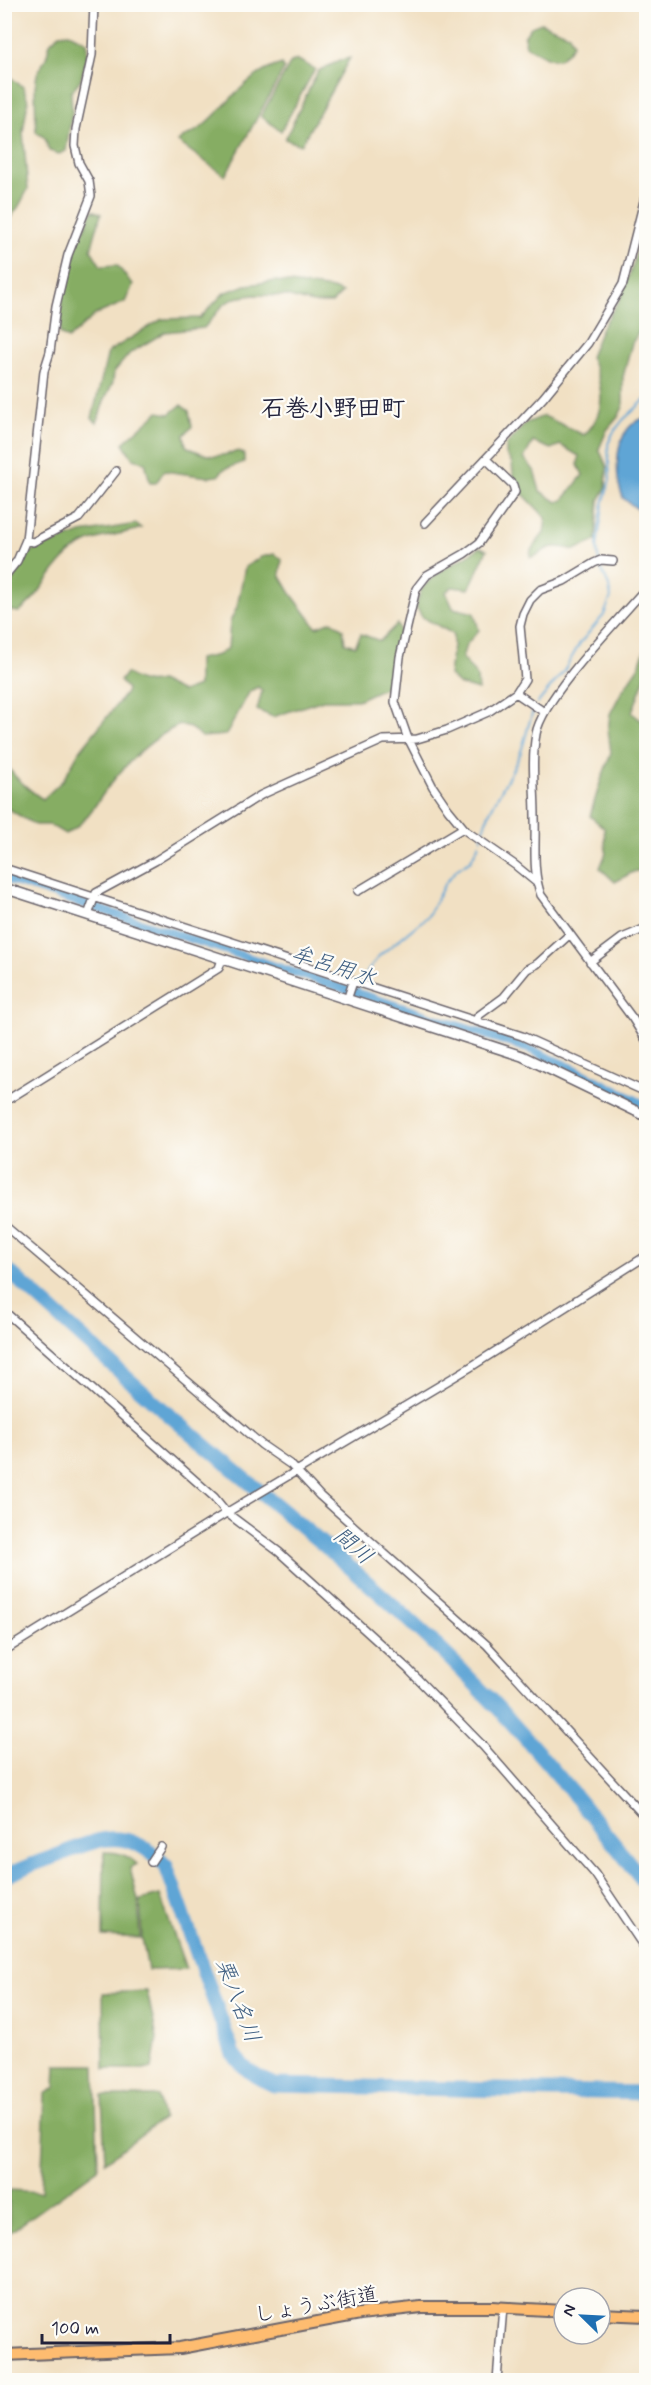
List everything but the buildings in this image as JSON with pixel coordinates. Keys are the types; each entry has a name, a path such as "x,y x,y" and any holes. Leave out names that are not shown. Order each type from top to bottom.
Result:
{"main road":[{"name":"しょうぶ街道","path":"4,2355 180,2348 360,2314 421,2307 503,2307 552,2310"},
{"path":"612,2315 646,2316"}],"street":[{"path":"4,578 17,561 26,540 44,371 50,352 56,306 68,255 91,196 89,181 79,163 75,146 76,129 92,55 94,4"},
{"path":"425,523 568,369 619,293 627,271 646,193"},
{"path":"486,459 513,485 515,492 479,543 427,575 417,589 395,690 397,711 433,786 463,828 537,883"},
{"path":"26,540 33,542 79,518 116,471"},
{"path":"88,913 96,893 155,861 261,795 384,740 410,741 469,722 488,712 516,693 525,679 520,626 530,600 540,590 564,581 597,562 613,561"},
{"path":"646,588 590,653 538,708 535,747 537,883 541,895 646,1040"},
{"path":"516,693 538,708"},
{"path":"358,891 463,828"},
{"path":"4,868 93,899 476,1021 549,1047 646,1092"},
{"path":"4,888 88,913 522,1056 646,1116"},
{"path":"590,962 622,938 646,928"},
{"path":"476,1021 478,1016 504,997 527,969 537,964 569,935"},
{"path":"4,1102 219,968 222,958"},
{"path":"347,998 356,984"},
{"path":"4,1226 295,1472 487,1645 646,1818"},
{"path":"4,1651 229,1511 469,1368 646,1256"},
{"path":"4,1311 229,1511 279,1552 408,1669 483,1746 595,1874 646,1950"},
{"path":"152,1861 161,1847"},
{"path":"497,2380 503,2307"}],"green space":[{"path":"541,23 569,34 573,44 559,59 548,58 526,46 524,37 531,27"},
{"path":"69,33 87,42 87,58 81,79 71,92 72,112 66,151 59,154 49,151 45,138 36,132 35,87 37,74 46,58 50,43 59,34"},
{"path":"350,58 301,145 285,139 318,71"},
{"path":"298,60 315,69 281,131 261,116 291,62"},
{"path":"282,64 284,69 225,176 178,142 202,127 248,82"},
{"path":"5,73 23,87 28,100 23,132 28,189 5,225"},
{"path":"646,209 646,321 632,343 623,377 623,407 607,430 599,449 607,467 606,488 599,500 596,541 575,550 552,547 530,557 531,550 544,533 546,518 523,494 513,475 512,463 506,454 506,445 526,423 544,416 584,435 592,426 597,417 601,398 598,377 590,357 601,329 620,299 633,265","holes":["533,442 551,449 560,445 579,456 578,465 583,475 563,500 557,502 540,491 534,470 524,458"]},
{"path":"93,210 101,214 91,250 101,266 117,265 133,285 125,302 95,315 68,339 60,334 62,295 74,251"},
{"path":"276,281 333,289 342,293 332,303 313,303 286,296 254,295 235,298 224,304 204,328 165,332 130,353 114,372 113,382 97,423 92,418 108,352 162,319 200,318 224,293 246,285"},
{"path":"181,405 189,411 192,427 184,435 186,446 212,456 239,451 244,454 244,462 223,470 218,476 208,477 164,471 156,483 150,483 145,462 133,459 123,443 158,412 170,414"},
{"path":"136,524 141,528 93,540 79,547 62,562 37,595 19,612 5,610 5,593 31,551 81,533"},
{"path":"480,547 487,550 469,589 452,587 446,592 453,608 474,613 479,630 466,645 462,658 477,676 478,690 458,684 449,675 453,634 422,617 416,607 421,591 427,583 441,571"},
{"path":"274,554 282,559 280,575 316,627 332,621 343,629 345,643 355,646 361,634 380,641 397,624 400,631 388,686 358,700 323,700 273,717 257,710 262,691 258,687 250,691 226,735 202,737 190,728 179,725 150,744 116,777 90,813 65,834 50,825 35,825 5,807 5,743 10,770 43,799 63,780 79,752 126,693 127,689 120,681 126,673 142,682 160,681 182,692 198,686 198,659 218,655 228,648 230,622 237,607 245,567 261,557"},
{"path":"646,646 646,674 632,713 646,724 646,875 643,870 633,872 615,882 600,868 606,853 604,828 590,816 611,753 608,730 610,714 639,666"},
{"path":"104,1852 122,1854 137,1864 130,1868 138,1900 140,1938 103,1936"},
{"path":"160,1895 186,1969 148,1970 142,1938 140,1900"},
{"path":"147,1991 157,2038 152,2069 104,2069 103,1993"},
{"path":"56,2065 95,2065 98,2169 9,2233 9,2190 41,2192 45,2094 55,2088"},
{"path":"102,2096 158,2096 163,2118 105,2162"}],"water":[{"path":"641,419 646,420 646,516 623,498 617,466 618,454 625,433"}],"waterway":[{"path":"537,704 564,671 580,643 604,615 611,597 609,586 599,564 597,547 603,504 610,480 608,444 623,420 646,399"},
{"path":"481,839 488,816 520,754 534,709"},
{"path":"357,994 362,979 379,956 428,916 444,885 456,870 471,860 479,844"},
{"name":"牟呂用水","path":"4,878 529,1049 645,1105"},
{"name":"間川","path":"4,1267 146,1395 338,1557 443,1652 542,1757 646,1884"},
{"name":"栗八名川","path":"4,1877 30,1865 101,1840 126,1840 152,1853 166,1866 233,2054 251,2073 275,2085 646,2093"}],"district":[{"name":"石巻小野田町","path":"333,408"}]}
